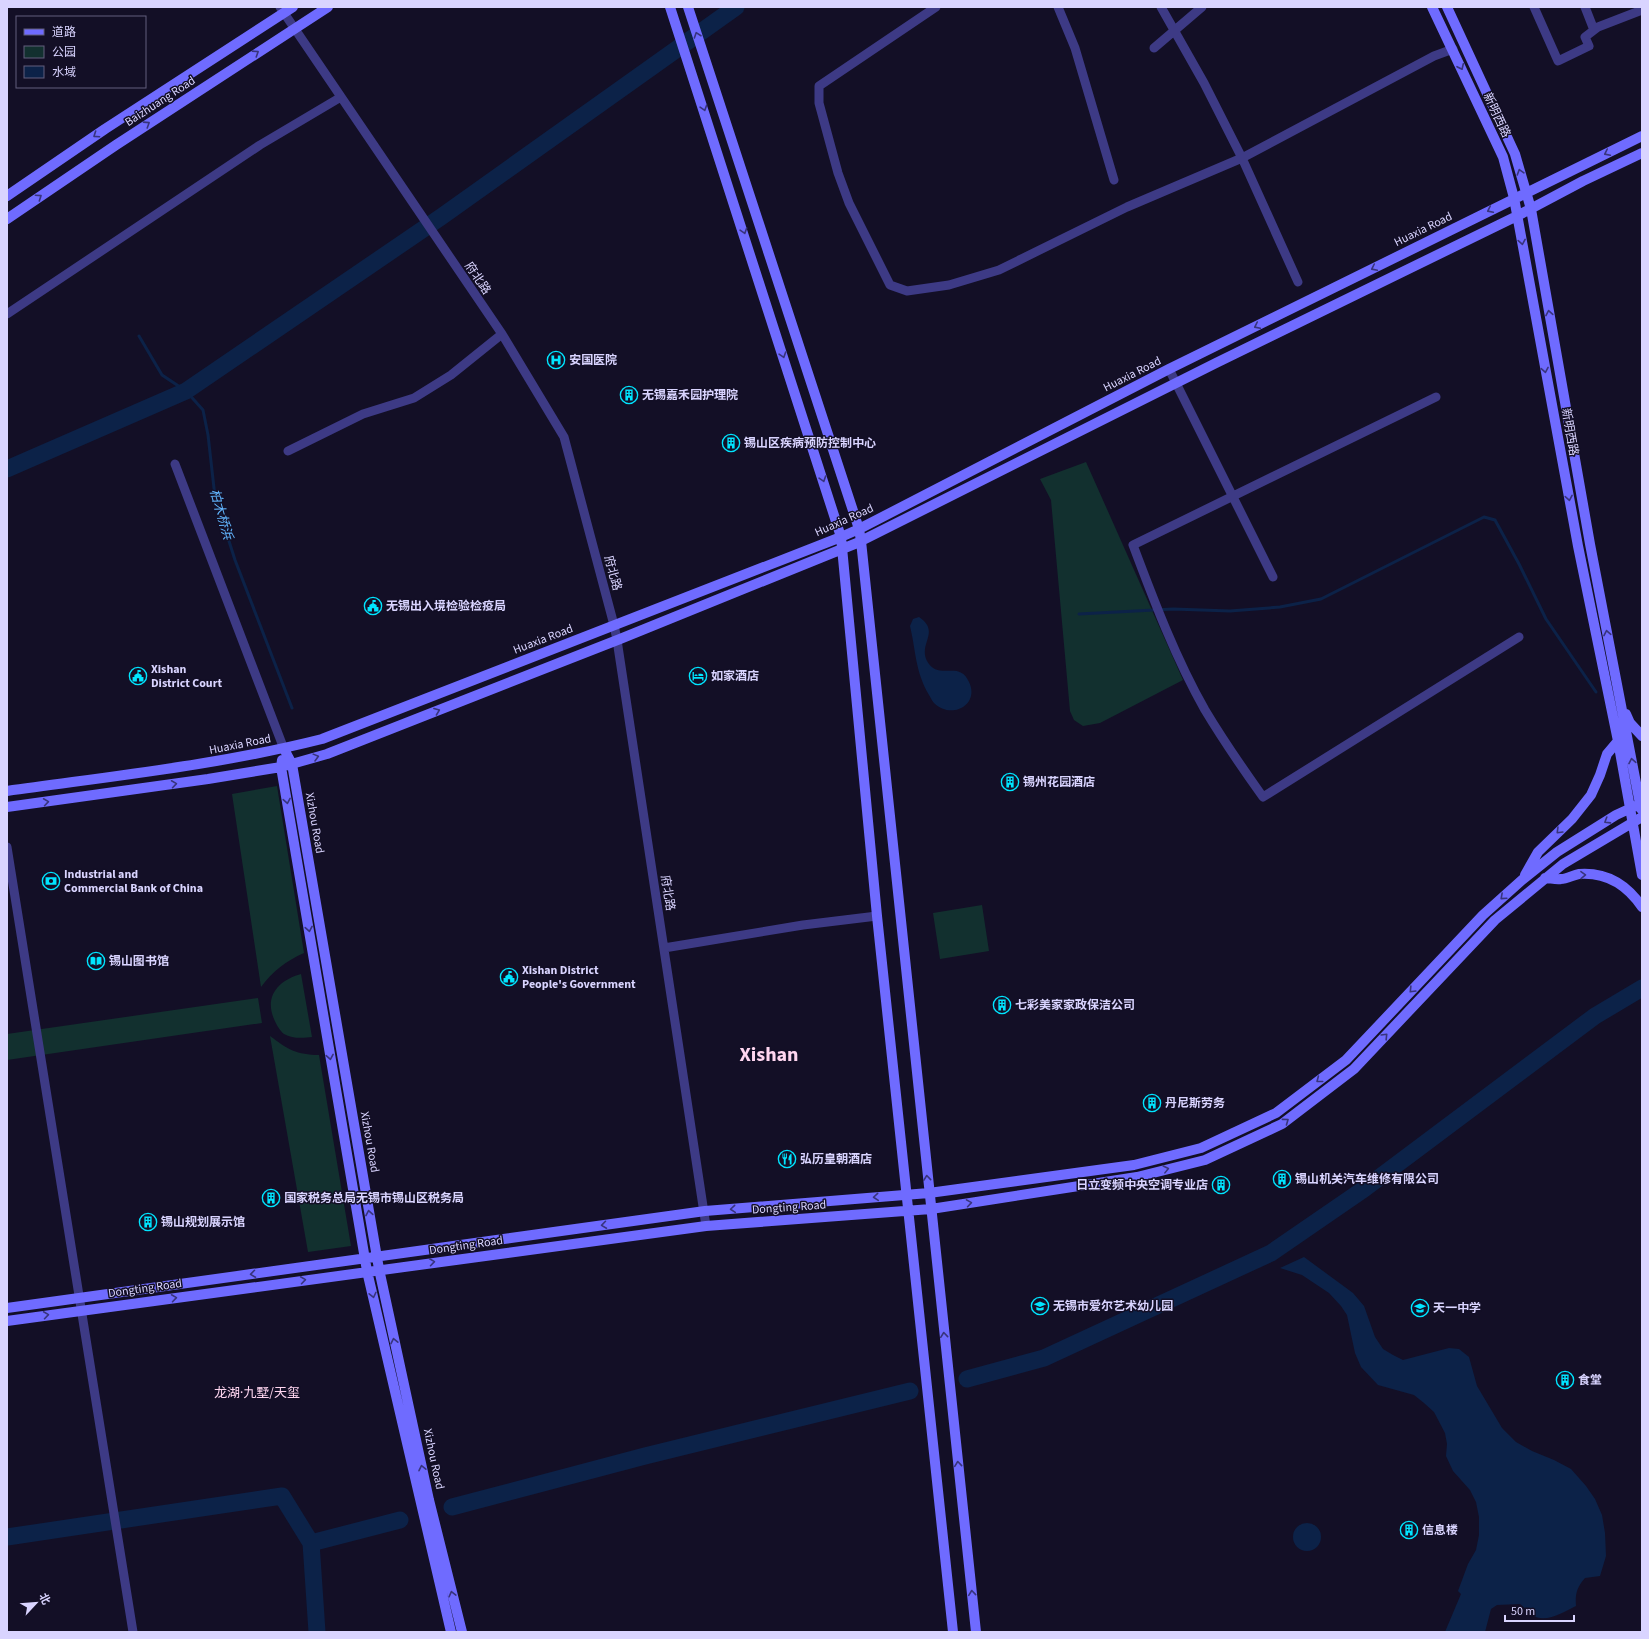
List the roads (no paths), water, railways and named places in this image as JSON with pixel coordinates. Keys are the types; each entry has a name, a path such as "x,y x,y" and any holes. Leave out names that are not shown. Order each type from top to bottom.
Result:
{"street":[{"name":"Baizhuang Road","path":"7,219 116,145 328,7"},
{"path":"670,7 692,70 841,536 877,916 953,1632"},
{"path":"936,7 819,86 819,103 838,173 847,197 890,285 907,291 949,285 999,270 1127,207 1242,158 1434,56 1452,49"},
{"path":"1058,7 1075,48 1114,180"},
{"path":"1161,7 1204,83 1242,158 1298,282"},
{"path":"1154,48 1202,7"},
{"name":"新明西路","path":"1432,7 1502,157 1514,198 1578,546 1618,741 1642,875"},
{"name":"新明西路","path":"1447,7 1515,154 1531,209 1590,544 1641,807"},
{"path":"1534,7 1558,61 1589,46 1586,37 1598,27 1642,10"},
{"path":"1584,7 1594,30"},
{"path":"1637,7 1642,19"},
{"path":"688,8 859,529 976,1632"},
{"name":"Baizhuang Road","path":"7,196 286,9"},
{"name":"府北路","path":"286,9 294,28 502,334 564,437 617,640 705,1211 706,1226"},
{"path":"7,314 260,145 341,97"},
{"name":"Huaxia Road","path":"7,791 206,764 322,739 859,529 1170,369 1642,136"},
{"name":"Huaxia Road","path":"7,807 208,779 292,764 327,754 617,640 861,541 1176,383 1642,153"},
{"path":"288,451 363,414 414,398 451,375 502,334"},
{"path":"1170,369 1273,577"},
{"path":"1436,397 1133,545 1148,585 1180,658 1206,710 1263,797 1519,637"},
{"name":"Xizhou Road","path":"175,464 284,748 292,764 379,1269 429,1500 462,1632"},
{"path":"1621,705 1630,723 1642,736"},
{"path":"1522,880 1538,852 1572,818 1591,795 1607,754 1618,741"},
{"name":"Xizhou Road","path":"284,748 281,767 367,1271 450,1632"},
{"name":"Dongting Road","path":"7,1308 705,1211 929,1193 1134,1165 1201,1148 1276,1113 1346,1060 1483,915 1522,880 1557,852 1616,815 1630,809 1641,807"},
{"name":"Dongting Road","path":"7,1321 379,1269 706,1226 931,1209 1137,1177 1205,1160 1282,1124 1354,1069 1495,920 1563,864 1642,817"},
{"path":"7,847 133,1632"},
{"path":"1545,878 1562,880 1578,874 1600,875 1612,879 1626,888 1642,907"},
{"path":"664,948 803,924 877,916"}],"water":[{"path":"919,617 925,622 929,633 925,649 927,661 937,670 960,672 965,675 969,682 971,697 962,708 948,710 941,708 933,702 924,686 918,669 910,626 913,619"},
{"path":"1304,1257 1353,1293 1364,1306 1375,1337 1383,1349 1403,1360 1449,1348 1459,1349 1469,1357 1477,1386 1502,1428 1516,1442 1571,1469 1586,1486 1595,1499 1602,1515 1605,1533 1606,1556 1600,1576 1585,1578 1580,1584 1576,1594 1576,1606 1560,1614 1543,1618 1532,1615 1520,1604 1497,1605 1491,1609 1485,1632 1445,1632 1461,1594 1458,1591 1468,1564 1476,1550 1479,1535 1479,1517 1476,1502 1470,1490 1453,1471 1446,1456 1447,1444 1445,1433 1434,1412 1414,1395 1378,1385 1361,1367 1355,1353 1347,1315 1341,1306 1329,1293 1302,1275 1280,1268"},
{"path":"1307,1523 1313,1524 1317,1527 1320,1531 1320,1543 1317,1547 1313,1550 1307,1551 1301,1550 1297,1547 1294,1543 1293,1537 1294,1531 1297,1527 1301,1524"}],"waterway":[{"path":"7,469 186,391 441,217 736,7"},
{"name":"柏木桥浜","path":"139,336 162,375 186,391 203,410 208,435 215,497 235,560 292,708"},
{"path":"1079,614 1173,609 1230,611 1280,607 1321,599 1484,517 1495,520 1546,619 1596,692"},
{"path":"967,1379 1044,1358 1271,1253 1364,1189 1595,1016 1642,988"},
{"path":"452,1507 645,1456 910,1391"},
{"path":"7,1537 282,1496 311,1543"},
{"path":"317,1632 311,1543 400,1520"}],"place":[{"name":"安国医院","path":"556,360"},
{"name":"无锡嘉禾园护理院","path":"629,395"},
{"name":"锡山区疾病预防控制中心","path":"731,443"},
{"name":"无锡出入境检验检疫局","path":"373,606"},
{"name":"Xishan District Court","path":"138,676"},
{"name":"如家酒店","path":"698,676"},
{"name":"锡州花园酒店","path":"1010,782"},
{"name":"Industrial and Commercial Bank of China","path":"51,881"},
{"name":"锡山图书馆","path":"96,961"},
{"name":"Xishan District People's Government","path":"509,977"},
{"name":"七彩美家家政保洁公司","path":"1002,1005"},
{"name":"丹尼斯劳务","path":"1152,1103"},
{"name":"弘历皇朝酒店","path":"787,1159"},
{"name":"锡山机关汽车维修有限公司","path":"1282,1179"},
{"name":"日立变频中央空调专业店","path":"1221,1185"},
{"name":"国家税务总局无锡市锡山区税务局","path":"271,1198"},
{"name":"锡山规划展示馆","path":"148,1222"},
{"name":"无锡市爱尔艺术幼儿园","path":"1040,1306"},
{"name":"天一中学","path":"1420,1308"},
{"name":"食堂","path":"1565,1380"},
{"name":"信息楼","path":"1409,1530"}],"district":[{"name":"Xishan","path":"769,1054"},
{"name":"龙湖·九墅/天玺","path":"257,1392"}]}
